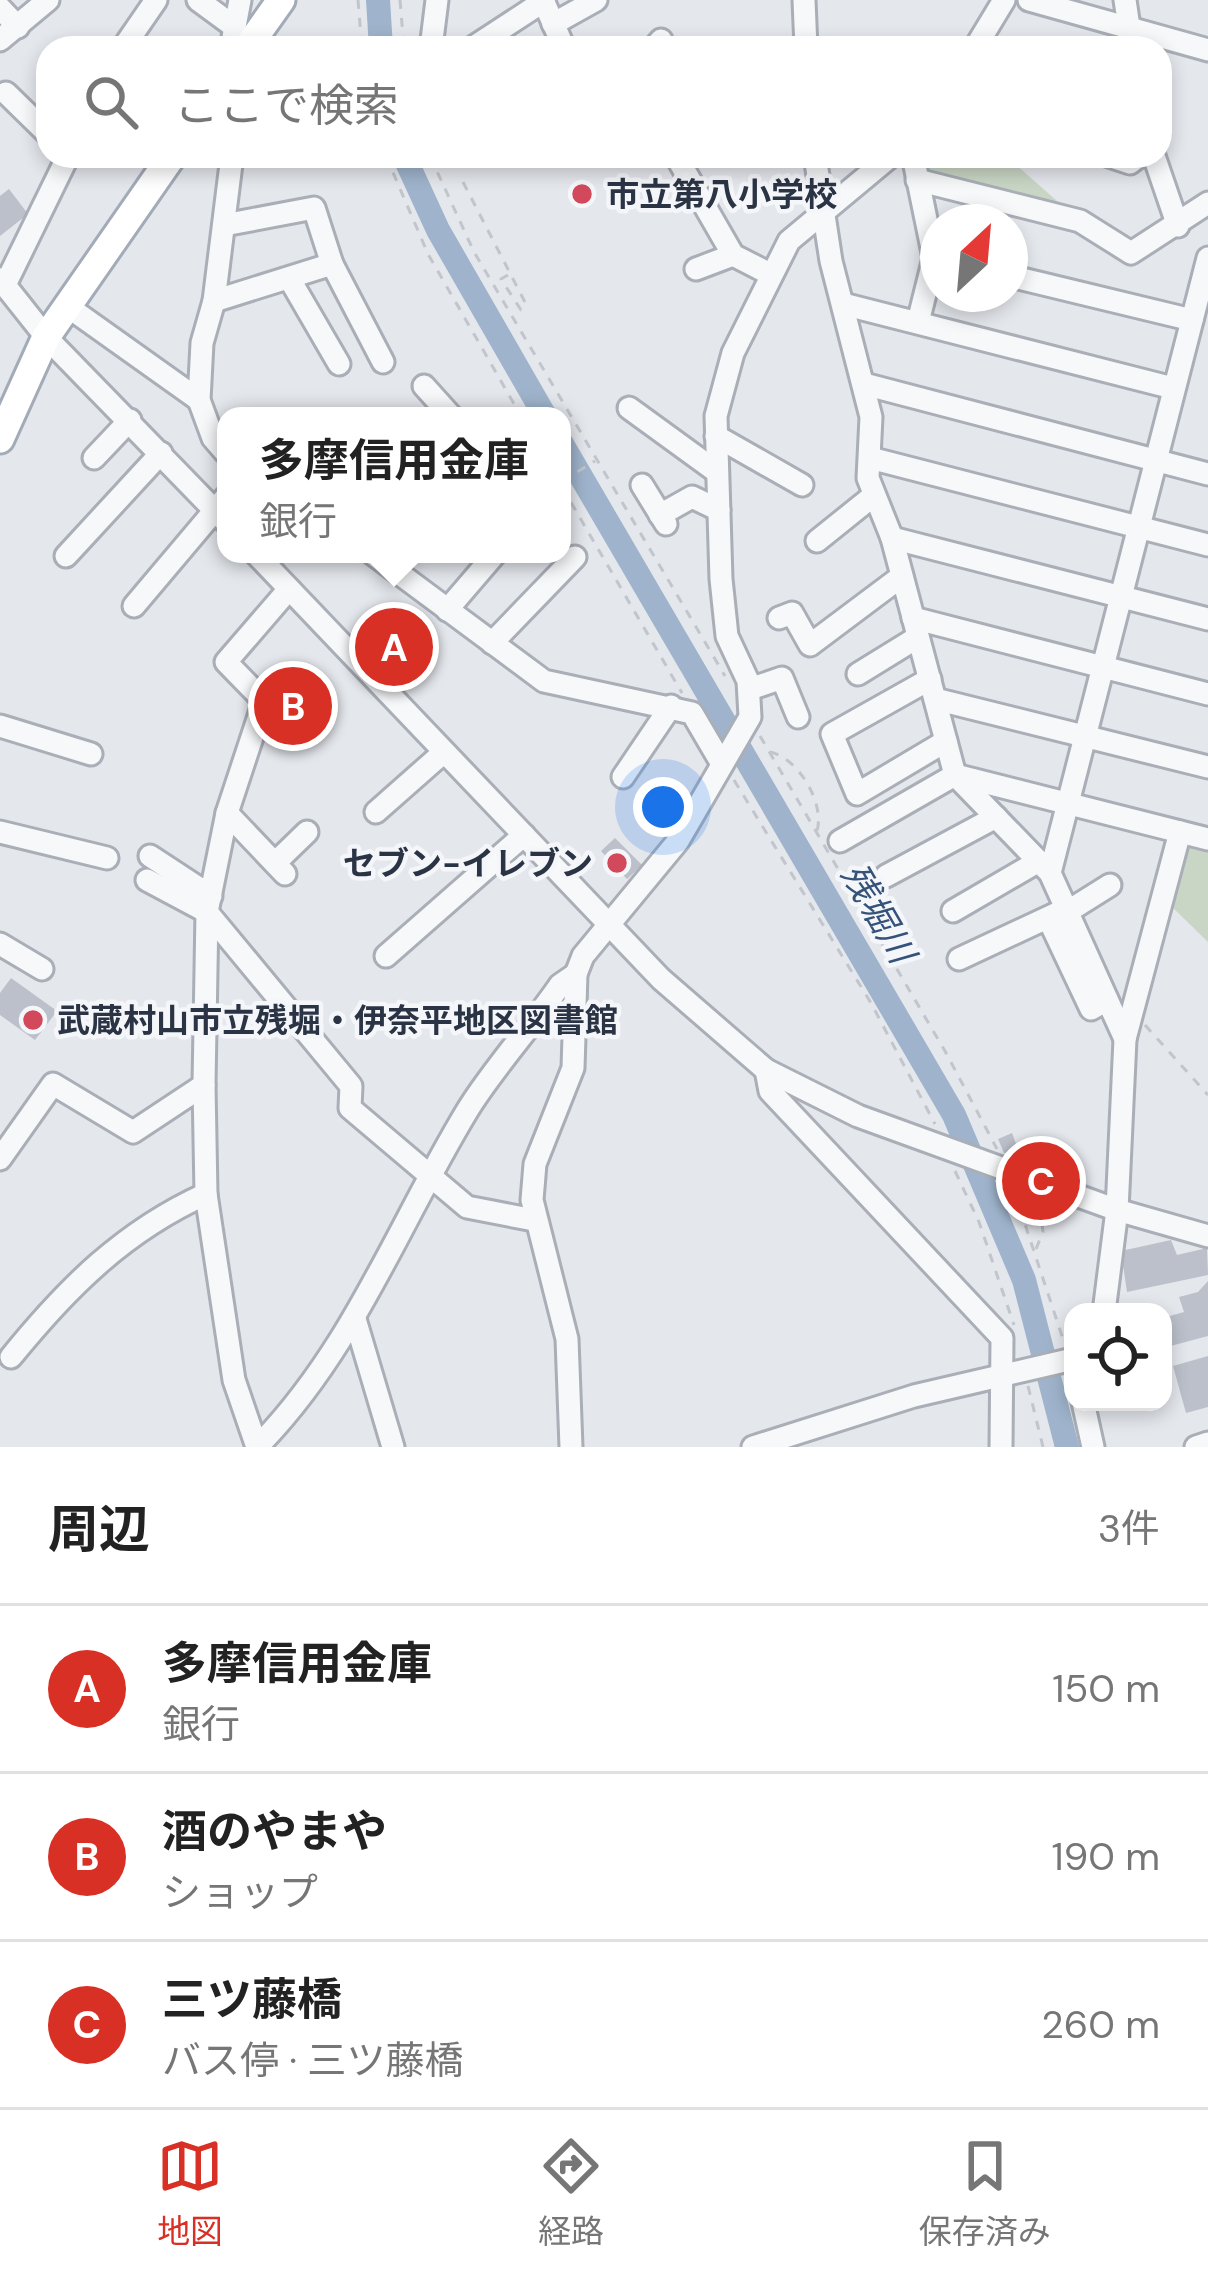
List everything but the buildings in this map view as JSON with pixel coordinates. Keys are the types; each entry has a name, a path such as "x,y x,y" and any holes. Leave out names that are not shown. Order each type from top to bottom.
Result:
{"main road":[{"path":"240,36 281,0"},
{"path":"0,439 46,337 164,168"}],"street":[{"path":"0,8 9,34 48,0"},
{"path":"131,36 156,0"},
{"path":"198,0 240,36"},
{"path":"239,0 240,36"},
{"path":"432,36 437,0"},
{"path":"553,24 596,0"},
{"path":"805,0 806,36"},
{"path":"982,36 1004,0"},
{"path":"1029,0 1136,35"},
{"path":"1125,0 1136,35"},
{"path":"490,36 544,1 558,36"},
{"path":"1172,42 1208,50"},
{"path":"5,93 36,123"},
{"path":"62,168 3,282 46,337 217,504"},
{"path":"217,442 199,400 202,344 214,302 231,168"},
{"path":"683,168 733,255 770,274"},
{"path":"818,168 827,206 831,261 872,417 873,496 892,538 955,775 1045,867 1060,913 1125,1039"},
{"path":"571,1447 567,1339 534,1220 535,1165 573,1068 576,974 583,956 678,842 753,729 750,689 724,621 716,436 726,371 789,241 876,168"},
{"path":"915,168 923,204"},
{"path":"1158,168 1178,226"},
{"path":"917,180 1080,221 1131,253 1208,203"},
{"path":"224,225 314,208 332,264 382,362"},
{"path":"696,269 733,255"},
{"path":"953,911 1045,867 1068,803 1208,258"},
{"path":"214,302 332,264"},
{"path":"289,278 339,364"},
{"path":"1028,280 1192,320"},
{"path":"843,304 1173,388"},
{"path":"67,306 199,400"},
{"path":"918,322 921,312"},
{"path":"864,384 1208,474"},
{"path":"424,386 443,407"},
{"path":"629,408 658,419 717,472"},
{"path":"94,458 130,420"},
{"path":"716,436 802,485"},
{"path":"66,556 161,453"},
{"path":"870,458 1208,545"},
{"path":"642,485 663,519 692,497 719,510"},
{"path":"817,541 873,496"},
{"path":"134,606 217,516"},
{"path":"892,538 1208,619"},
{"path":"571,560 574,557"},
{"path":"264,563 609,925 768,1080 996,1329 1005,1353 1000,1447"},
{"path":"390,563 447,610 554,685 674,707 726,767"},
{"path":"447,610 487,563"},
{"path":"492,643 568,563"},
{"path":"779,618 791,613 809,645 902,576"},
{"path":"289,589 226,662 264,701 227,813 209,904 206,1194 234,1379 257,1447 298,1402 355,1318 469,1107 560,986 576,974"},
{"path":"916,628 1208,694"},
{"path":"858,674 916,628"},
{"path":"750,689 782,678 798,716"},
{"path":"946,741 857,794 832,734 932,689 1085,736 1208,767"},
{"path":"623,777 674,707"},
{"path":"0,727 91,754"},
{"path":"376,812 444,752"},
{"path":"840,841 955,775 1208,839"},
{"path":"227,813 280,868 307,832"},
{"path":"886,876 995,817"},
{"path":"0,832 106,858"},
{"path":"1105,1303 1117,1210 1125,1039 1180,832"},
{"path":"398,955 524,835"},
{"path":"150,856 209,904 351,1086 350,1108 467,1207 534,1220"},
{"path":"147,880 209,904"},
{"path":"959,959 1110,885"},
{"path":"0,944 42,969"},
{"path":"768,1080 858,1116 940,1137 1005,1168 1117,1210 1208,1236"},
{"path":"0,1159 53,1084 133,1132 204,1085"},
{"path":"10,1358 66,1289 151,1219 206,1194"},
{"path":"355,1318 392,1447"},
{"path":"753,1447 914,1396 1064,1364"},
{"path":"1092,1438 1110,1447"},
{"path":"1196,1447 1208,1443"}],"path":[{"path":"358,0 361,36"},
{"path":"400,0 403,36"},
{"path":"391,168 428,254 516,407"},
{"path":"435,168 458,222 564,407"},
{"path":"463,182 528,308 520,310 515,302 502,278 509,275"},
{"path":"508,306 515,302"},
{"path":"571,420 728,679"},
{"path":"571,477 594,461"},
{"path":"571,501 674,707"},
{"path":"753,729 945,1051 1005,1168 1064,1346"},
{"path":"768,753 780,754 805,784 819,813 816,834"},
{"path":"726,767 871,1003 940,1137"},
{"path":"1132,1010 1208,1094"},
{"path":"954,1169 994,1262 1019,1343"},
{"path":"1035,1250 1043,1232 1036,1179"},
{"path":"1029,1374 1042,1447"}],"green space":[{"path":"920,168 1020,168 1074,216 924,179"},
{"path":"1182,835 1208,842 1208,942 1165,900"}],"waterway":[{"name":"残堀川","path":"378,0 380,36"},
{"name":"残堀川","path":"410,168 438,230 540,407"},
{"name":"残堀川","path":"571,459 954,1115 1024,1280 1067,1447"}],"place":[{"name":"市立第八小学校","path":"582,194"},
{"name":"多摩信用金庫","path":"394,647"},
{"name":"酒のやまや","path":"293,706"},
{"name":"セブン-イレブン","path":"617,863"},
{"name":"武蔵村山市立残堀・伊奈平地区図書館","path":"33,1020"},
{"name":"三ツ藤橋","path":"1041,1181"}]}
